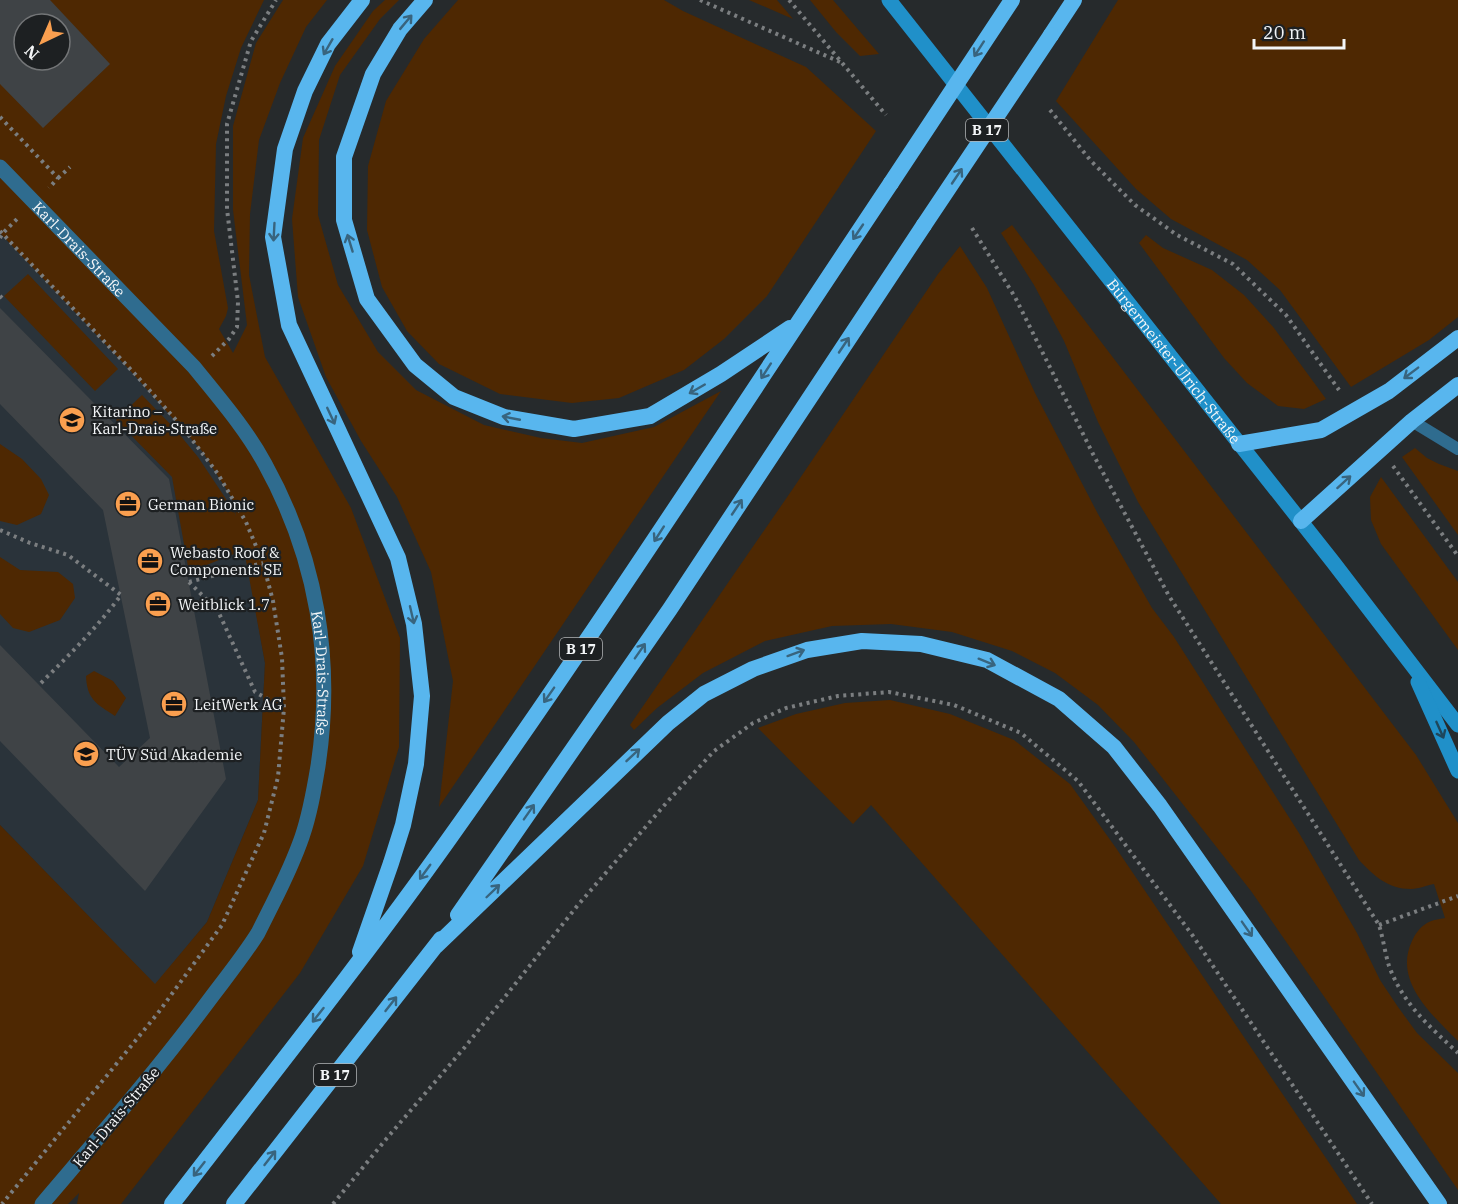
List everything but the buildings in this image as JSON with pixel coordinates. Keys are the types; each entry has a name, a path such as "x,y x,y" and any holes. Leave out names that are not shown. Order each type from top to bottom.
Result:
{"highway":[{"path":"354,969 392,863 403,825 416,765 422,696 414,624 398,558 289,325 273,237 285,149 305,91 328,44 362,0"},
{"path":"425,0 400,28 373,74 344,157 344,220 367,299 415,365 454,398 504,417 574,429 650,416 721,374 798,322"},
{"name":"B 17","path":"172,1204 354,969 449,839 628,580 1012,0"},
{"name":"B 17","path":"234,1204 436,946 670,609 1074,0"},
{"path":"1239,444 1320,430 1389,391 1458,338"},
{"path":"1301,521 1412,421 1458,385"},
{"path":"436,946 668,723 704,694 753,669 807,650 862,641 921,644 987,660 1059,699 1114,747 1174,825 1439,1204"}],"main road":[{"name":"Bürgermeister-Ulrich-Straße","path":"889,0 1301,521 1458,725"},
{"path":"1407,658 1458,771"}],"street":[{"name":"Karl-Drais-Straße","path":"0,167 194,368 221,400 264,462 282,497 308,566 323,656 325,702 314,792 303,835 288,873 263,923 181,1039 42,1204"}],"lane":[{"path":"1412,421 1458,449"}],"path":[{"path":"210,358 229,339 237,327 238,302 227,209 227,124 251,41 276,0"},
{"path":"700,0 840,62"},
{"path":"789,0 886,115"},
{"path":"1050,110 1091,161 1135,205 1177,235 1233,264 1286,315 1339,390"},
{"path":"58,178 70,167"},
{"path":"972,228 1015,297 1093,454 1169,596 1379,925 1389,966 1406,1000 1426,1023 1458,1053"},
{"path":"1,234 135,374 184,429 218,474 246,522 263,563 273,601 282,658 284,708 278,777 264,834 222,925 158,1013 2,1204"},
{"path":"1391,464 1458,555"},
{"path":"0,530 30,543 68,555 120,595 84,641 39,685"},
{"path":"263,563 189,582 218,611 255,692 284,708"},
{"path":"333,1204 465,1047 578,905 714,751 753,723 786,708 838,696 889,692 954,705 1021,733 1078,780 1193,936 1372,1204"},
{"path":"1379,925 1458,896"}],"shaded area":[{"path":"0,0 264,0 241,48 226,96 216,144 214,231 228,308 219,329 233,353 247,325 233,210 233,126 256,43 283,0 327,0 306,27 280,83 259,140 250,214 249,275 265,357 351,508 400,638 399,747 363,866 300,973 121,1204 77,1204 79,1193 68,1204 0,1204 0,825 155,984 207,922 258,800 265,663 244,550 189,572 172,477 116,420 142,395 198,457 236,516 232,498 202,451 128,368 0,233"},
{"path":"385,0 399,0 380,19 340,75 319,140 318,215 338,285 378,352 416,390 484,425 541,438 582,443 654,427 721,391 439,807 453,681 431,572 397,497 361,441 326,377 298,297 292,219 303,138 335,66 373,11"},
{"path":"458,0 664,0 683,11 806,67 876,131 767,296 724,339 684,370 619,398 572,403 500,394 439,364 407,331 382,287 367,230 368,166 386,101 424,39"},
{"path":"749,0 777,0 793,19"},
{"path":"810,0 833,0 879,54 860,56 836,32"},
{"path":"1118,0 1458,0 1458,317 1429,340 1351,387 1280,290 1247,260 1171,219 1136,189 1056,101"},
{"path":"1012,225 1416,755 1458,823 1458,1041 1418,996 1411,983 1408,970 1407,956 1416,933 1427,923 1445,918 1434,884 1414,889 1395,887 1376,876 1359,860 1138,502 1098,422 1064,341 1034,285 1001,233"},
{"path":"0,233 128,368 202,451 232,498 249,573 265,663 258,800 207,922 155,985 0,825"},
{"path":"1146,235 1163,248 1212,270 1244,295 1274,328 1326,399 1304,409 1278,406 1247,383 1224,358 1139,243"},
{"path":"960,246 987,288 1035,393 1098,514 1152,608 1174,637 1299,833 1357,933 1380,980 1417,1033 1458,1073 1458,1190 1251,891 1134,742 1098,705 1055,673 1012,651 952,632 891,624 832,626 765,641 703,673 657,708 634,730 630,725 938,274"},
{"path":"28,274 118,369 95,391 4,296"},
{"path":"0,444 22,459 41,479 49,495 41,514 17,525 0,521"},
{"path":"1415,448 1427,458 1458,471 1458,535 1402,457"},
{"path":"1381,477 1458,582 1458,650 1381,544 1371,520 1370,497"},
{"path":"0,557 20,570 58,572 73,584 75,598 60,620 29,632 13,628 0,614"},
{"path":"94,671 113,681 126,698 115,716 98,704 88,691 86,676"},
{"path":"890,700 950,714 1014,740 1070,784 1116,848 1357,1204 1221,1204 871,805 853,824 758,728 796,714 845,703"}],"place":[{"name":"Kitarino – Karl-Drais-Straße","path":"72,420"},
{"name":"German Bionic","path":"128,504"},
{"name":"Webasto Roof & Components SE","path":"150,561"},
{"name":"Weitblick 1.7","path":"158,604"},
{"name":"LeitWerk AG","path":"174,704"},
{"name":"TÜV Süd Akademie","path":"86,754"}]}
